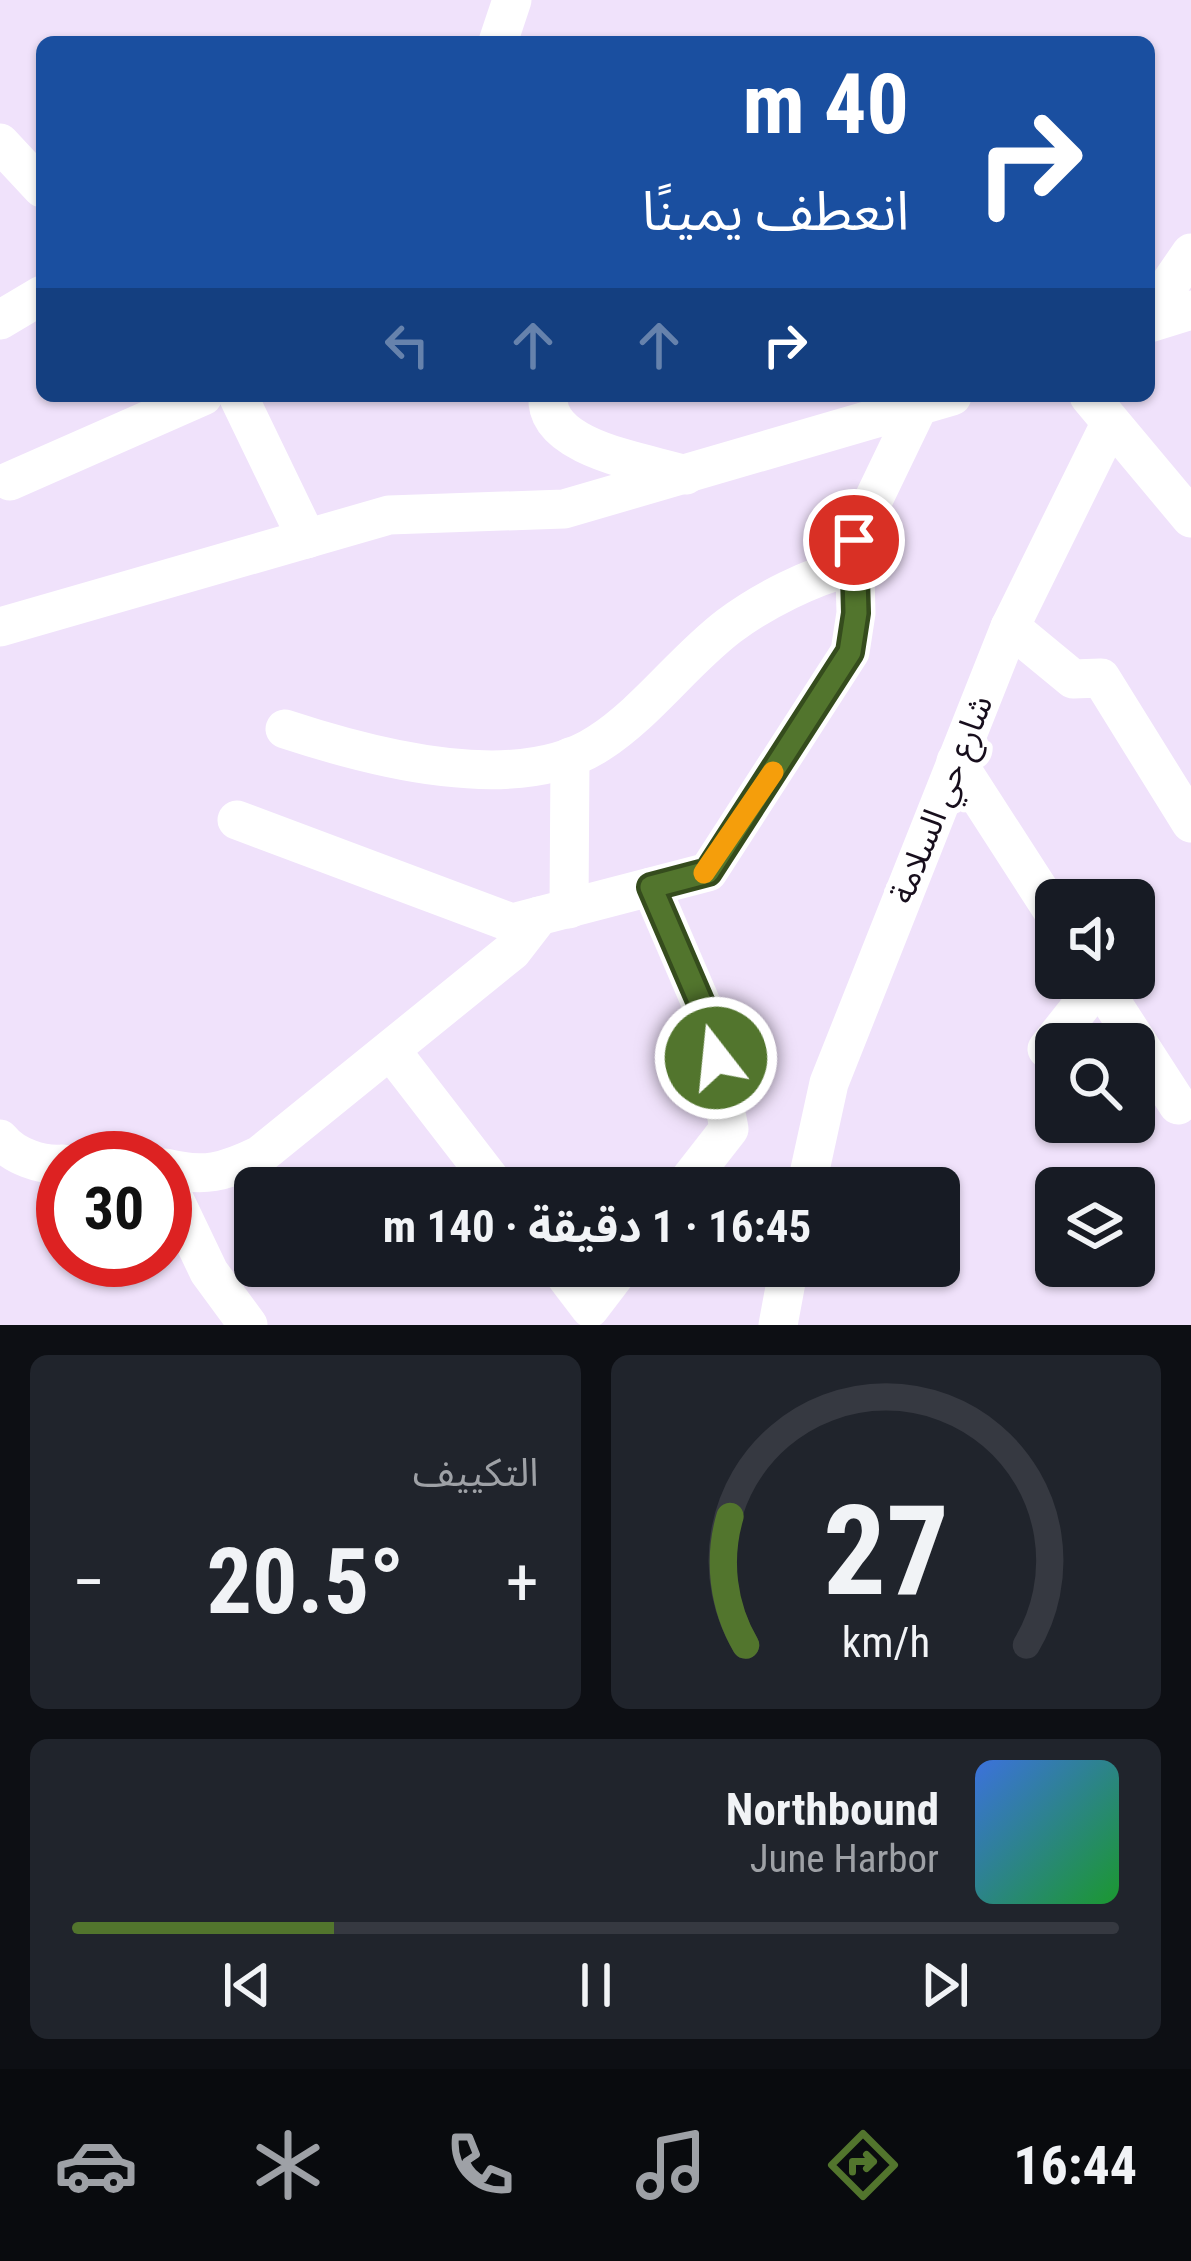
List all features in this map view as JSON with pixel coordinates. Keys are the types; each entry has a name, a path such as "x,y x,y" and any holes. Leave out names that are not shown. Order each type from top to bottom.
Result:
{"street":[{"path":"500,36 512,0"},
{"path":"0,143 36,182"},
{"path":"1155,310 1191,254"},
{"path":"0,320 36,299"},
{"path":"1155,318 1191,310"},
{"path":"10,481 189,402"},
{"path":"241,402 307,539"},
{"path":"549,402 551,420 565,437 686,475"},
{"path":"0,628 389,515 564,509 935,402"},
{"path":"237,820 512,923 708,872 850,652 856,613 854,540 935,402"},
{"path":"1099,410 1191,518"},
{"name":"شارع حي السلامة","path":"811,1167 829,1083 1099,410"},
{"path":"285,729 364,755 455,770 570,758 599,743 729,626 782,595 853,566"},
{"path":"1010,627 1073,679 1101,678 1191,823"},
{"path":"192,1175 222,1174 260,1155 392,1052 554,913 570,758"},
{"path":"956,761 1035,883"},
{"path":"651,887 709,1022 729,1129 699,1167"},
{"path":"1109,999 1178,1105"},
{"path":"392,1052 481,1167"},
{"path":"0,1139 8,1149 36,1161"},
{"path":"192,1236 209,1272 248,1325"},
{"path":"574,1287 590,1307 606,1287"},
{"path":"778,1325 785,1287"}],"slow traffic":[{"path":"704,873 773,772"}],"route":[{"path":"716,1058 709,1022 651,887 708,872 850,652 856,613 854,540"}]}
